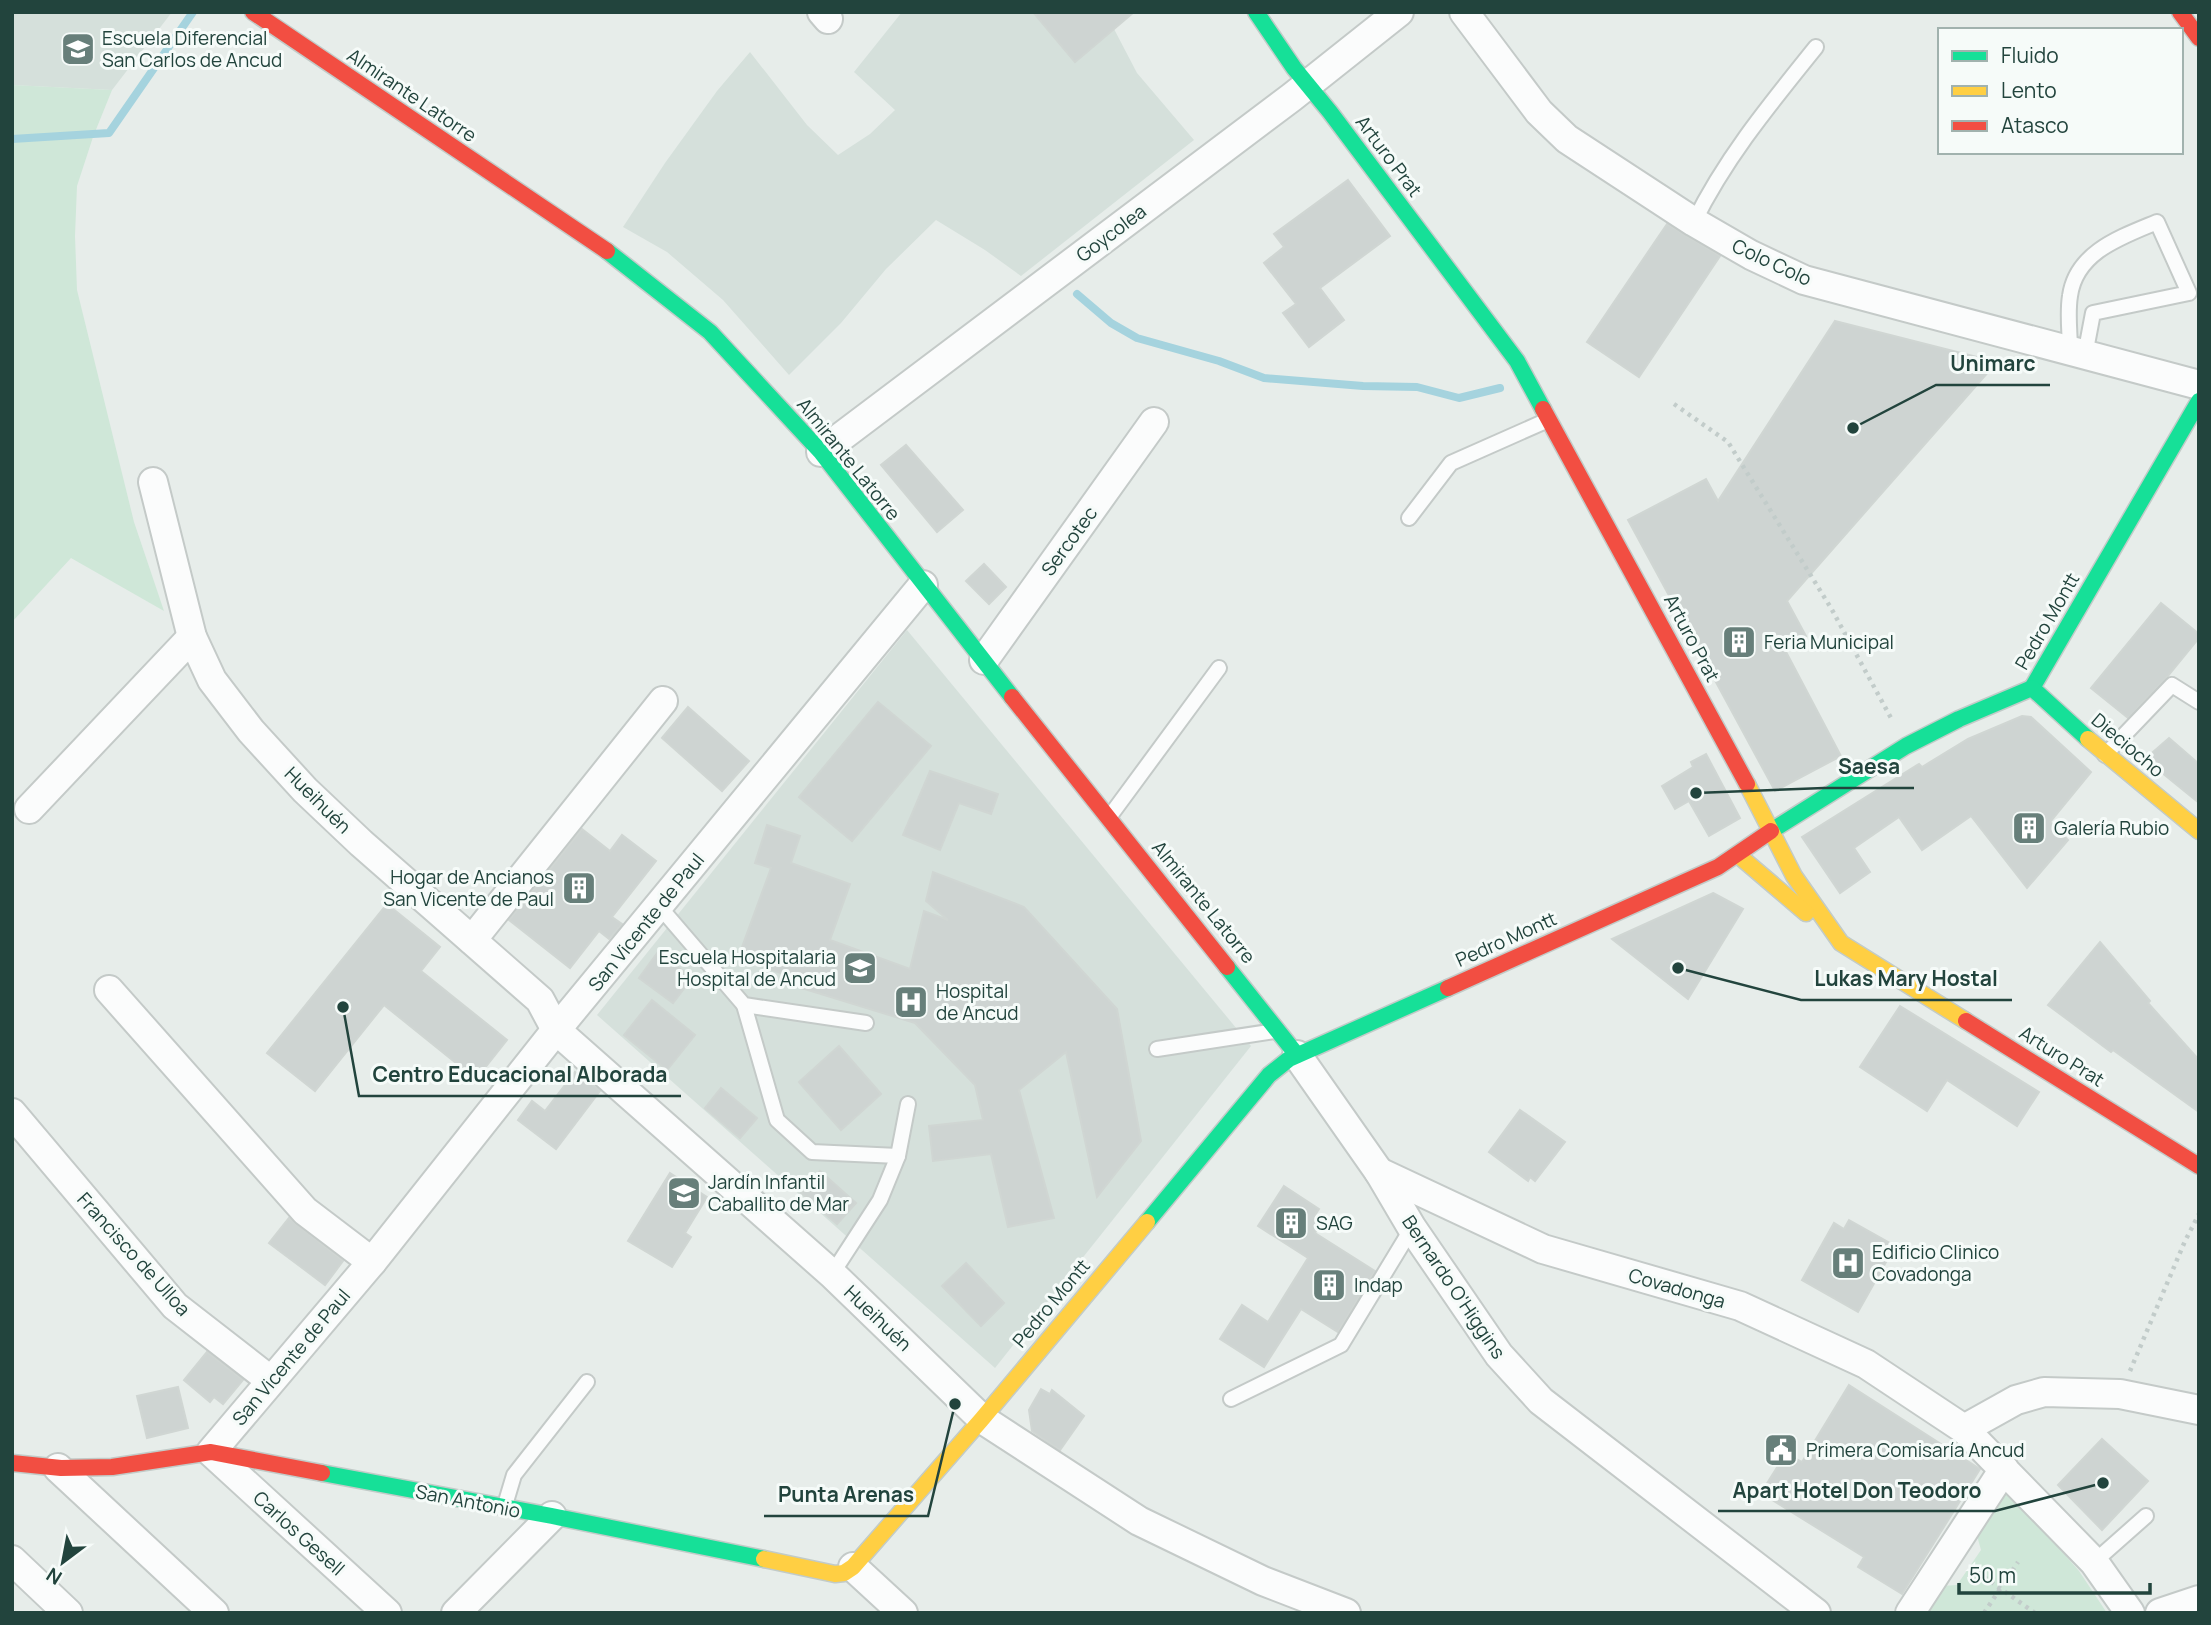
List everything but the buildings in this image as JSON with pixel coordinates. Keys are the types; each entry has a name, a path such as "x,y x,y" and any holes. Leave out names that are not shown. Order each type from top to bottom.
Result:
{"main road":[{"name":"Almirante Latorre","path":"253,12 626,264 710,332 821,452 923,585 1297,1055"},
{"name":"Arturo Prat","path":"1256,12 1517,362 1794,876 1842,943 2199,1166"},
{"path":"2180,12 2199,38"},
{"name":"Pedro Montt","path":"853,1567 982,1419 1269,1075 1289,1059 1705,873 1738,855 1771,831 1906,746 1959,719 2032,688 2199,401"},
{"name":"Dieciocho","path":"2032,688 2105,755 2199,831"},
{"path":"1738,855 1842,943"},
{"name":"San Antonio","path":"12,1463 58,1468 144,1463 211,1452 552,1516 835,1574 844,1573 853,1567"}],"street":[{"name":"Goycolea","path":"821,452 1292,97 1399,12"},
{"name":"Colo Colo","path":"1464,12 1539,112 1567,138 1695,222 1751,255 1804,280 2199,385"},
{"name":"Sercotec","path":"984,660 1154,422"},
{"name":"Hueihuén","path":"153,482 192,637 212,680 251,730 296,780 361,843 540,1000 556,1030 832,1274 982,1419 1139,1521 1263,1581 1346,1613"},
{"name":"San Vicente de Paul","path":"211,1452 372,1262 556,1030 923,585"},
{"path":"29,809 192,637"},
{"path":"472,940 663,701"},
{"path":"108,990 305,1211 372,1262"},
{"name":"Bernardo O'Higgins","path":"1297,1055 1379,1172 1412,1228 1499,1355 1541,1401 1816,1613"},
{"name":"Francisco de Ulloa","path":"12,1113 175,1306 270,1380"},
{"name":"Covadonga","path":"1379,1172 1543,1250 1740,1306 1866,1364 1964,1429 2094,1562 2130,1613"},
{"path":"1964,1429 2017,1400 2044,1392 2120,1394 2199,1410"},
{"name":"Carlos Gesell","path":"211,1452 387,1613"},
{"path":"58,1468 215,1613"},
{"path":"1910,1613 2004,1469"},
{"path":"456,1613 552,1516"},
{"path":"12,1560 68,1613"},
{"path":"853,1567 903,1613"},
{"path":"2160,1613 2199,1600"}],"lane":[{"path":"1695,222 1711,188 1748,132 1816,47"},
{"path":"2157,222 2189,293 2093,313 2078,353 2070,295 2081,267 2107,243 2157,222"},
{"path":"1409,518 1451,463 1550,420"},
{"path":"1109,817 1219,668"},
{"path":"2105,755 2172,685 2199,702"},
{"path":"659,906 744,1005 777,1120 812,1152 898,1156"},
{"path":"744,1005 866,1023"},
{"path":"1157,1049 1280,1031"},
{"path":"832,1274 880,1200 898,1156 908,1104"},
{"path":"1231,1399 1340,1345 1412,1228"},
{"path":"504,1507 514,1475 587,1382"},
{"path":"2094,1562 2146,1516"}],"path":[{"path":"1674,404 1728,442 1831,608 1906,746"},
{"path":"2120,1394 2199,1214"},
{"path":"1949,1553 2035,1613"},
{"path":"1984,1613 2018,1562"}],"shaded area":[{"name":"Escuela Diferencial San Carlos de Ancud","path":"12,12 172,12 112,90 12,85"},
{"path":"902,12 1033,12 1075,62 1114,29 1137,73 1194,140 1021,276 936,220 886,269 841,323 789,375 723,300 667,252 623,227 717,91 750,52 807,125 838,155 870,134 895,110 854,72"},
{"name":"Hospital de Ancud","path":"907,630 1251,1046 995,1368 597,1015"}],"green space":[{"path":"12,85 112,90 77,186 77,290 134,522 164,611 71,558 12,622"},
{"path":"2007,1489 2079,1571 2107,1613 1923,1613 1941,1586 1957,1585 1981,1550 1976,1532"}],"waterway":[{"path":"12,139 109,133 193,12"},
{"path":"1077,294 1111,323 1137,338 1219,361 1264,378 1363,386 1417,387 1459,398 1500,388"}],"traffic: fast":[{"path":"1256,12 1294,68 1517,361 1543,409"},
{"path":"607,251 710,332 821,452 1012,697"},
{"path":"2032,688 2199,401"},
{"path":"1771,831 1906,746 1959,719 2032,688 2088,739"},
{"path":"1227,967 1297,1055"},
{"path":"1147,1222 1269,1075 1289,1059 1448,988"},
{"path":"322,1473 764,1559"}],"traffic: slow":[{"path":"2088,739 2199,831"},
{"path":"1747,784 1794,876 1841,943 1966,1021"},
{"path":"1738,855 1806,913"},
{"path":"764,1559 835,1574 844,1573 853,1567 982,1419 1147,1222"}],"traffic: jam":[{"path":"253,12 607,251"},
{"path":"2180,12 2199,38"},
{"path":"1543,409 1747,784"},
{"path":"1012,697 1227,967"},
{"path":"1448,988 1718,867 1771,831"},
{"path":"1966,1021 2199,1166"},
{"path":"12,1463 61,1468 112,1467 211,1452 322,1473"}],"place":[{"name":"Escuela Diferencial San Carlos de Ancud","path":"78,49"},
{"name":"Unimarc","path":"1853,428"},
{"name":"Feria Municipal","path":"1739,642"},
{"name":"Saesa","path":"1696,793"},
{"name":"Galería Rubio","path":"2029,828"},
{"name":"Hogar de Ancianos San Vicente de Paul","path":"579,888"},
{"name":"Escuela Hospitalaria Hospital de Ancud","path":"860,968"},
{"name":"Lukas Mary Hostal","path":"1678,968"},
{"name":"Hospital de Ancud","path":"911,1002"},
{"name":"Centro Educacional Alborada","path":"343,1007"},
{"name":"Jardín Infantil Caballito de Mar","path":"684,1193"},
{"name":"SAG","path":"1291,1223"},
{"name":"Edificio Clinico Covadonga","path":"1848,1263"},
{"name":"Indap","path":"1329,1285"},
{"name":"Punta Arenas","path":"955,1404"},
{"name":"Primera Comisaría Ancud","path":"1781,1450"},
{"name":"Apart Hotel Don Teodoro","path":"2103,1483"}]}
